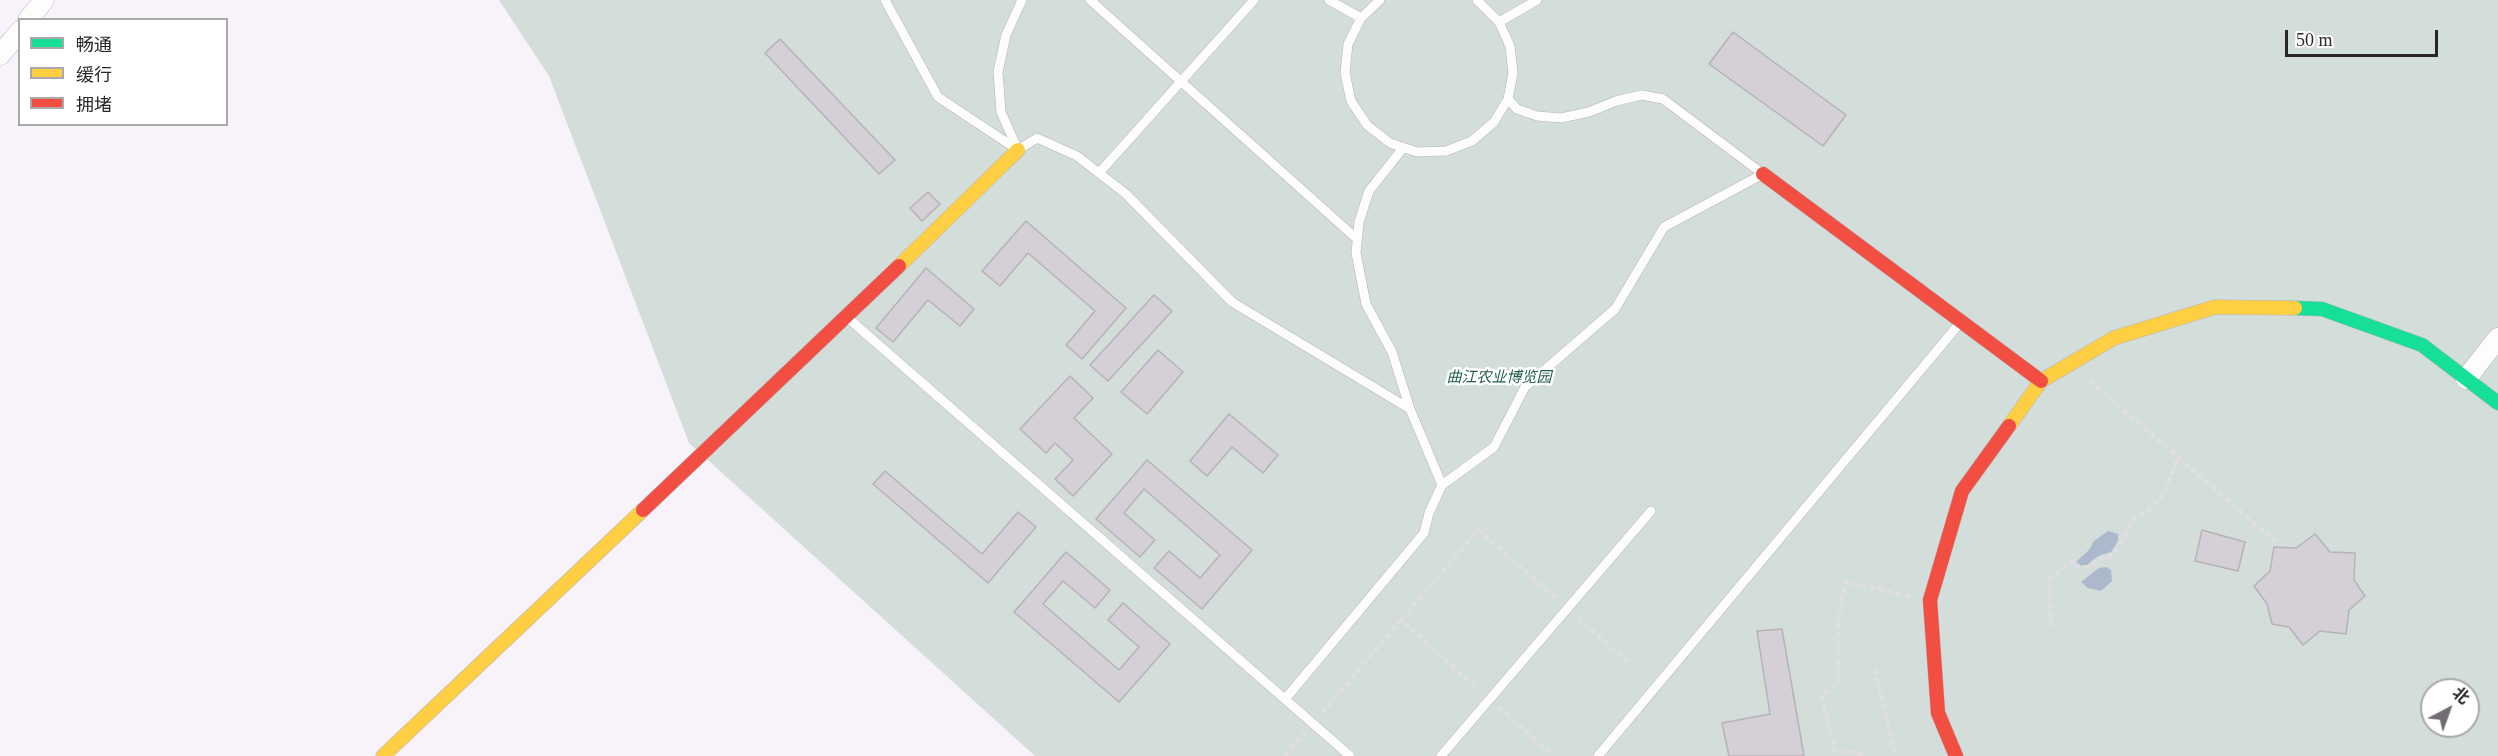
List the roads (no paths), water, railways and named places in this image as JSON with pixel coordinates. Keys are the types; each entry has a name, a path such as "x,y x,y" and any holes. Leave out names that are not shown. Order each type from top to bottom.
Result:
{"street":[{"path":"30,18 44,0"},
{"path":"0,55 18,33"},
{"path":"383,756 847,318 1018,150"},
{"path":"1763,174 2041,381"},
{"path":"1956,756 1938,713 1930,600 1962,491 2041,381 2114,338 2216,307 2322,309 2422,345 2498,403"},
{"path":"2466,379 2498,338"}],"lane":[{"path":"885,0 938,97 1018,150"},
{"path":"1018,150 1001,112 998,72 1006,35 1022,0"},
{"path":"1090,0 1357,239"},
{"path":"1099,173 1254,0"},
{"path":"1329,0 1361,18"},
{"path":"1380,0 1361,18 1348,44 1345,73 1351,101 1366,125 1389,143 1417,152 1446,151 1472,141 1494,122 1508,99 1513,73 1510,46 1499,22 1477,0"},
{"path":"1499,22 1537,0"},
{"path":"1286,698 1424,533 1428,513 1442,485 1494,447 1525,387 1615,309 1664,227 1763,174 1663,99 1642,95 1616,100 1590,112 1561,118 1537,116 1517,109 1508,99"},
{"path":"1018,150 1037,138 1054,143 1077,156 1126,194 1232,302 1410,409"},
{"path":"1404,148 1369,191 1359,222 1356,253 1366,304 1392,352 1410,409 1442,485"},
{"path":"847,318 1350,756"},
{"path":"1598,756 1961,321"},
{"path":"1441,756 1651,511"}],"water":[{"path":"2108,531 2118,534 2118,541 2111,552 2098,556 2087,565 2082,566 2076,562 2090,549 2094,541"},
{"path":"2106,567 2111,570 2112,581 2101,591 2088,588 2081,582 2099,568"}],"park label":[{"name":"曲江农业博览园","path":"1499,378"}]}
